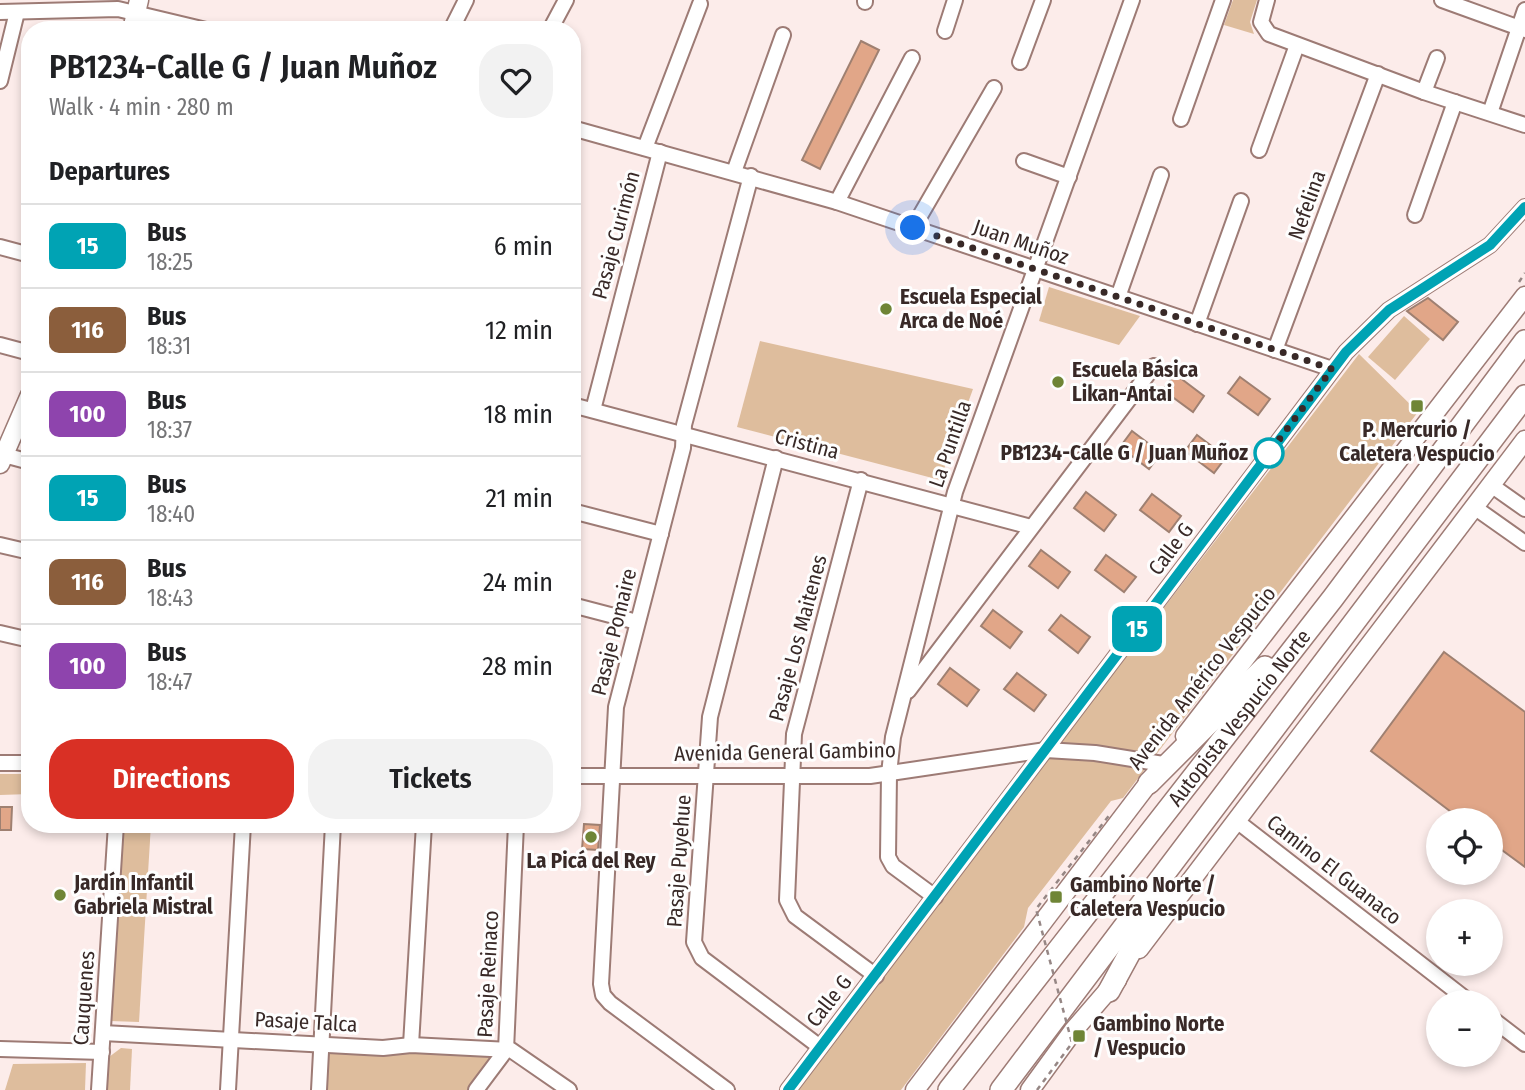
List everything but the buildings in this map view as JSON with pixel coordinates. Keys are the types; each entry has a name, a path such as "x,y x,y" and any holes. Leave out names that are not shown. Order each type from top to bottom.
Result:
{"highway":[{"name":"Autopista Vespucio Norte","path":"949,1090 1333,598 1525,341"},
{"name":"Autopista Vespucio Norte","path":"1001,1090 1525,396"},
{"path":"1149,783 1333,598"},
{"path":"1109,991 1196,832"}],"main road":[{"name":"Avenida Américo Vespucio","path":"915,1090 1525,296"},
{"path":"2,459 21,416"},
{"path":"1030,1090 1073,1031 1109,991 1238,822 1525,440"}],"street":[{"path":"2,0 0,10 17,12 138,6 180,21"},
{"path":"455,21 466,0"},
{"path":"555,21 566,0"},
{"path":"945,31 955,0"},
{"path":"1020,62 1044,0"},
{"name":"La Puntilla","path":"935,897 890,862 889,774 893,737 952,504 1132,0"},
{"path":"1181,119 1223,0"},
{"path":"1267,0 1261,17 1263,27 1269,34 1424,92 1525,125"},
{"path":"1442,0 1522,29"},
{"name":"Pasaje Curimón","path":"593,410 652,150 700,4"},
{"path":"1490,113 1522,29 1525,10"},
{"path":"0,81 17,12"},
{"path":"734,172 783,34"},
{"path":"1259,150 1297,45"},
{"path":"836,202 912,58"},
{"path":"1424,92 1437,58"},
{"name":"Nefelina","path":"1275,350 1378,75"},
{"path":"913,228 994,88"},
{"path":"1415,215 1455,102"},
{"name":"Juan Muñoz","path":"581,136 652,150 836,202 1332,369"},
{"path":"1024,161 1069,177"},
{"path":"1118,297 1161,175"},
{"name":"Pasaje Pomaire","path":"727,1090 603,995 601,984 616,707 751,176"},
{"path":"1197,324 1241,201"},
{"name":"Calle G","path":"788,1090 1332,369 1360,336 1389,310 1490,245 1525,207"},
{"path":"0,247 21,253"},
{"path":"0,345 21,351"},
{"path":"903,698 1154,366"},
{"name":"Cristina","path":"581,407 1031,527"},
{"name":"Pasaje Puyehue","path":"776,458 713,702 702,816 696,951 820,1047"},
{"path":"2,459 21,461"},
{"name":"Pasaje Los Maitenes","path":"861,480 796,725 789,908 794,916 876,976"},
{"path":"1492,485 1525,509"},
{"path":"1474,507 1525,543"},
{"path":"581,513 661,534"},
{"path":"0,545 21,550"},
{"path":"581,607 637,622"},
{"path":"0,633 21,638"},
{"name":"Avenida General Gambino","path":"581,776 889,774 1046,750 1095,753 1163,764"},
{"path":"0,762 21,763"},
{"name":"Camino El Guanaco","path":"1238,822 1454,990"},
{"name":"Cauquenes","path":"99,1090 115,833"},
{"path":"228,1090 242,833"},
{"path":"319,1090 333,833"},
{"path":"411,1045 423,833"},
{"name":"Pasaje Reinaco","path":"516,833 506,1050 519,1054 569,1090"},
{"path":"1503,1027 1525,1044"},
{"name":"Pasaje Talca","path":"103,1033 383,1048 411,1045 506,1050"},
{"path":"0,1049 102,1052"},
{"path":"476,1090 506,1050"}],"path":[{"path":"1037,1090 1072,1043 1036,909 1111,813"}],"shaded area":[{"path":"1233,0 1257,0 1250,22 1254,34 1224,25"},
{"path":"1049,287 1140,316 1119,345 1039,321"},
{"path":"1404,316 1430,339 1395,380 1368,357"},
{"path":"760,341 973,389 940,480 737,427"},
{"path":"1359,354 1418,412 1123,798 1111,801 1028,908 1024,927 901,1090 793,1090"},
{"path":"0,774 21,774 21,794 0,795"},
{"path":"121,833 150,833 139,1022 110,1021"},
{"path":"121,1048 132,1049 130,1090 104,1090 105,1060"},
{"path":"328,1049 488,1055 490,1061 468,1090 328,1090"},
{"path":"86,1063 85,1090 5,1090 13,1064"}],"bus line":[{"name":"15","path":"788,1090 1346,352 1389,310 1490,245 1525,207"}],"place":[{"name":"Escuela Especial Arca de Noé","path":"886,309"},
{"name":"Escuela Básica Likan-Antai","path":"1058,382"},
{"name":"P. Mercurio / Caletera Vespucio","path":"1417,406"},
{"name":"PB1234-Calle G / Juan Muñoz","path":"1269,453"},
{"name":"La Picá del Rey","path":"591,837"},
{"name":"Jardín Infantil Gabriela Mistral","path":"60,895"},
{"name":"Gambino Norte / Caletera Vespucio","path":"1056,897"},
{"name":"Gambino Norte / Vespucio","path":"1079,1036"}],"route":[{"path":"913,228 1332,369 1266,457 1269,453"}]}
